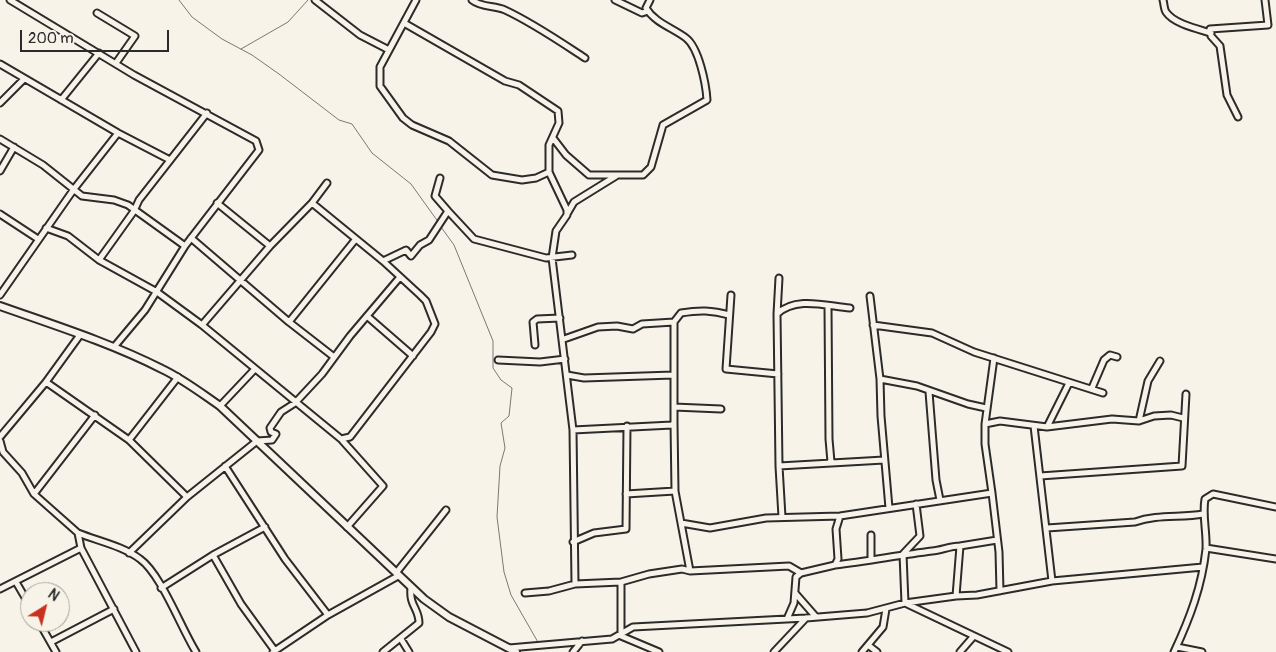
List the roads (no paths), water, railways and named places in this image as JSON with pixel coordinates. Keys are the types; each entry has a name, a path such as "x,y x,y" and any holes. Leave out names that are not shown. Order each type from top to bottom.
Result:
{"main road":[{"path":"0,306 114,347 178,377 220,406 411,588 448,617 516,652"}],"street":[{"path":"10,0 116,64 207,113 256,142 259,146 258,150 185,246 157,292 114,347"},
{"path":"315,0 360,35 389,50"},
{"path":"416,0 380,67 380,86 406,121 449,141 492,175 522,180 536,178 549,172"},
{"path":"615,0 642,13 648,11"},
{"path":"553,138 566,155 589,175 643,176 651,167 663,125 707,100 696,50 692,43 648,11 646,8 650,0"},
{"path":"1163,0 1166,12 1181,22 1211,33 1220,46 1227,95 1238,117"},
{"path":"1211,33 1210,29 1268,24 1265,0"},
{"path":"474,1 482,6 496,6 513,14 585,58"},
{"path":"97,12 135,36 116,64"},
{"path":"404,23 505,81 519,85 558,111 559,123 549,145 549,172 564,202 567,215"},
{"path":"61,100 99,53"},
{"path":"0,64 118,133 170,160"},
{"path":"0,103 24,79"},
{"path":"99,260 134,211 139,200 207,113"},
{"path":"0,295 46,228 118,133"},
{"path":"0,139 43,164 74,190 87,197 121,202 185,246"},
{"path":"0,171 14,147"},
{"path":"575,584 573,430 564,339 552,258 556,231 574,202 616,176"},
{"path":"440,178 435,196 474,239 532,255 552,258 572,255"},
{"path":"202,325 270,246 312,203 327,183"},
{"path":"217,203 270,246"},
{"path":"312,203 383,261 426,301 435,324 413,356 350,436 341,439"},
{"path":"383,261 406,250 411,256 420,245 429,240 448,211"},
{"path":"0,214 38,239"},
{"path":"46,228 68,236 99,260 157,292 202,325 254,370 341,439 383,486 347,527"},
{"path":"191,238 288,322 334,357"},
{"path":"288,322 355,240"},
{"path":"129,553 186,496 257,441 272,440 275,437 276,434 271,432 272,425 282,412 295,403 400,277"},
{"path":"779,278 777,314 779,466 782,517"},
{"path":"731,295 726,369 778,374"},
{"path":"870,296 880,379 884,460 889,508"},
{"path":"777,314 784,307 800,303 850,308"},
{"path":"828,306 829,439 831,462"},
{"path":"690,571 675,491 674,322 681,313 689,311 711,310 729,315"},
{"path":"367,316 413,356"},
{"path":"535,345 533,322 537,319 560,318"},
{"path":"564,339 598,328 617,326 633,329 642,324 674,322"},
{"path":"873,325 932,333 974,352 1103,393"},
{"path":"0,437 46,382 80,335"},
{"path":"1092,388 1104,360 1110,356 1117,357"},
{"path":"994,358 986,408 985,444 997,540 1000,591"},
{"path":"498,360 540,362 565,359"},
{"path":"1139,421 1148,380 1160,361"},
{"path":"220,406 254,370"},
{"path":"567,375 584,378 673,374"},
{"path":"129,440 178,377"},
{"path":"880,379 917,386 930,392 986,408"},
{"path":"46,382 129,440 186,496"},
{"path":"1047,427 1058,410 1069,383"},
{"path":"930,392 936,480 940,500"},
{"path":"1040,476 1182,466 1183,418 1186,394"},
{"path":"674,407 721,409"},
{"path":"34,494 95,415"},
{"path":"985,424 1000,422 1047,427 1112,420 1139,421 1154,416 1171,415 1183,418"},
{"path":"573,430 674,423"},
{"path":"574,542 594,533 626,529 626,426"},
{"path":"1034,426 1052,581"},
{"path":"0,442 3,452 34,494 78,534 129,553 146,565 161,588 196,652"},
{"path":"0,453 12,462"},
{"path":"779,466 884,460"},
{"path":"225,466 290,567 311,590 328,615"},
{"path":"626,494 675,491"},
{"path":"681,523 718,528 755,519 840,516 992,493"},
{"path":"1202,652 1194,648 1176,649 1191,618 1203,567 1207,529 1203,514 1206,499 1213,494 1276,507"},
{"path":"905,603 902,554 920,536 916,504"},
{"path":"213,555 241,604 274,651 328,615 397,575 446,510"},
{"path":"1047,528 1136,522 1149,517 1203,514"},
{"path":"835,565 838,559 836,529 840,516"},
{"path":"161,588 213,555 265,527"},
{"path":"78,534 81,548 136,652"},
{"path":"871,535 871,560"},
{"path":"798,574 835,565 997,540"},
{"path":"956,596 960,546"},
{"path":"0,589 81,548"},
{"path":"1206,548 1276,559"},
{"path":"525,593 549,591 575,584 621,582 649,574 682,569 690,571 789,566 798,574"},
{"path":"509,648 621,636 633,627 816,617 886,609 905,603 1000,591 1052,581 1203,567"},
{"path":"787,618 794,603 798,574"},
{"path":"16,582 20,589"},
{"path":"621,582 621,636"},
{"path":"383,652 419,623 417,614 410,602 411,588"},
{"path":"795,593 816,617"},
{"path":"905,603 1008,652"},
{"path":"51,642 114,609"},
{"path":"862,652 883,627 886,609"},
{"path":"774,652 806,618"},
{"path":"45,632 56,652"},
{"path":"621,636 659,652"},
{"path":"960,652 973,637"},
{"path":"401,638 409,652"},
{"path":"573,652 582,641"},
{"path":"868,645 877,652"}],"waterway":[{"path":"179,0 192,17 222,39 252,55 339,120 352,124 372,153 411,184 439,223"},
{"path":"241,49 288,22 308,0"},
{"path":"441,227 454,245 493,341 493,368 501,380 512,388 509,416 501,423 505,448 500,466 497,517 504,572 511,595 539,644"}]}
